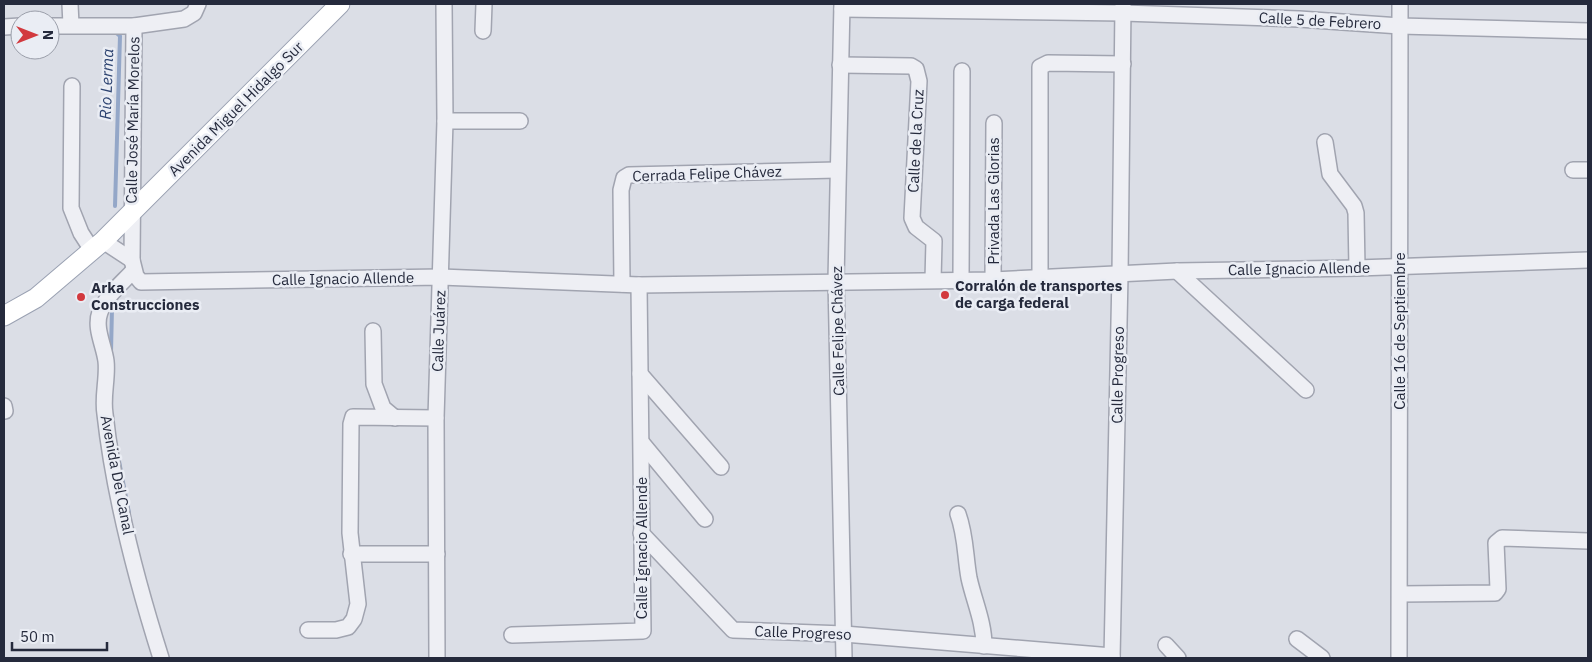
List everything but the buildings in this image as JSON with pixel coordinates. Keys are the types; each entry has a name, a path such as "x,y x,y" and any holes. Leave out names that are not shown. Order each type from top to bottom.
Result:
{"main road":[{"name":"Avenida Miguel Hidalgo Sur","path":"4,316 36,298 98,246 132,214 323,13 340,4"}],"street":[{"path":"70,4 71,25"},
{"path":"60,26 134,26 184,19 194,12 198,4"},
{"name":"Calle Juárez","path":"437,658 436,418 445,121 444,4"},
{"path":"483,31 484,4"},
{"name":"Calle 16 de Septiembre","path":"1399,658 1400,4"},
{"name":"Calle 5 de Febrero","path":"842,6 1299,11 1400,26 1588,31"},
{"name":"Calle Felipe Chávez","path":"842,6 836,280 844,658"},
{"name":"Calle Progreso","path":"641,533 733,630 844,634 1112,657 1120,275 1123,8"},
{"name":"Calle José María Morelos","path":"134,26 132,214 134,270"},
{"path":"1040,278 1040,67 1048,63 1123,64"},
{"name":"Calle de la Cruz","path":"840,65 911,66 916,69 918,74 912,218 916,227 934,241 933,280"},
{"path":"961,280 962,72"},
{"path":"72,86 71,208 81,233 134,270"},
{"path":"445,121 520,122"},
{"name":"Privada Las Glorias","path":"993,280 994,123"},
{"path":"1325,142 1330,174 1354,206 1356,213 1357,268"},
{"name":"Cerrada Felipe Chávez","path":"622,284 621,190 624,178 629,175 837,170"},
{"name":"Calle Ignacio Allende","path":"134,270 145,282 441,277 639,285 836,280 993,280 1178,272 1401,267 1588,260"},
{"name":"Avenida Del Canal","path":"134,270 108,299 100,312 98,328 107,369 104,411 113,468 125,522 161,658"},
{"path":"1178,272 1306,390"},
{"name":"Calle Ignacio Allende","path":"512,635 643,631 639,285"},
{"path":"373,331 374,384 383,408 395,418"},
{"path":"640,374 721,467"},
{"path":"308,630 336,630 348,627 354,619 358,604 352,554 351,420 353,417 359,416 436,418"},
{"path":"642,443 705,520"},
{"path":"958,514 965,537 968,575 984,628 984,646"},
{"path":"1400,594 1495,593 1498,589 1496,543 1502,538 1588,541"},
{"path":"352,554 437,554"},
{"path":"1297,639 1322,658"},
{"path":"1166,645 1178,658"}],"waterway":[{"name":"Rio Lerma","path":"114,31 120,36 115,206"},
{"name":"Rio Lerma","path":"111,352 112,308"},
{"name":"Rio Lerma","path":"118,456 129,513"}],"place":[{"name":"Corralón de transportes de carga federal","path":"945,295"},
{"name":"Arka Construcciones","path":"81,297"}]}
